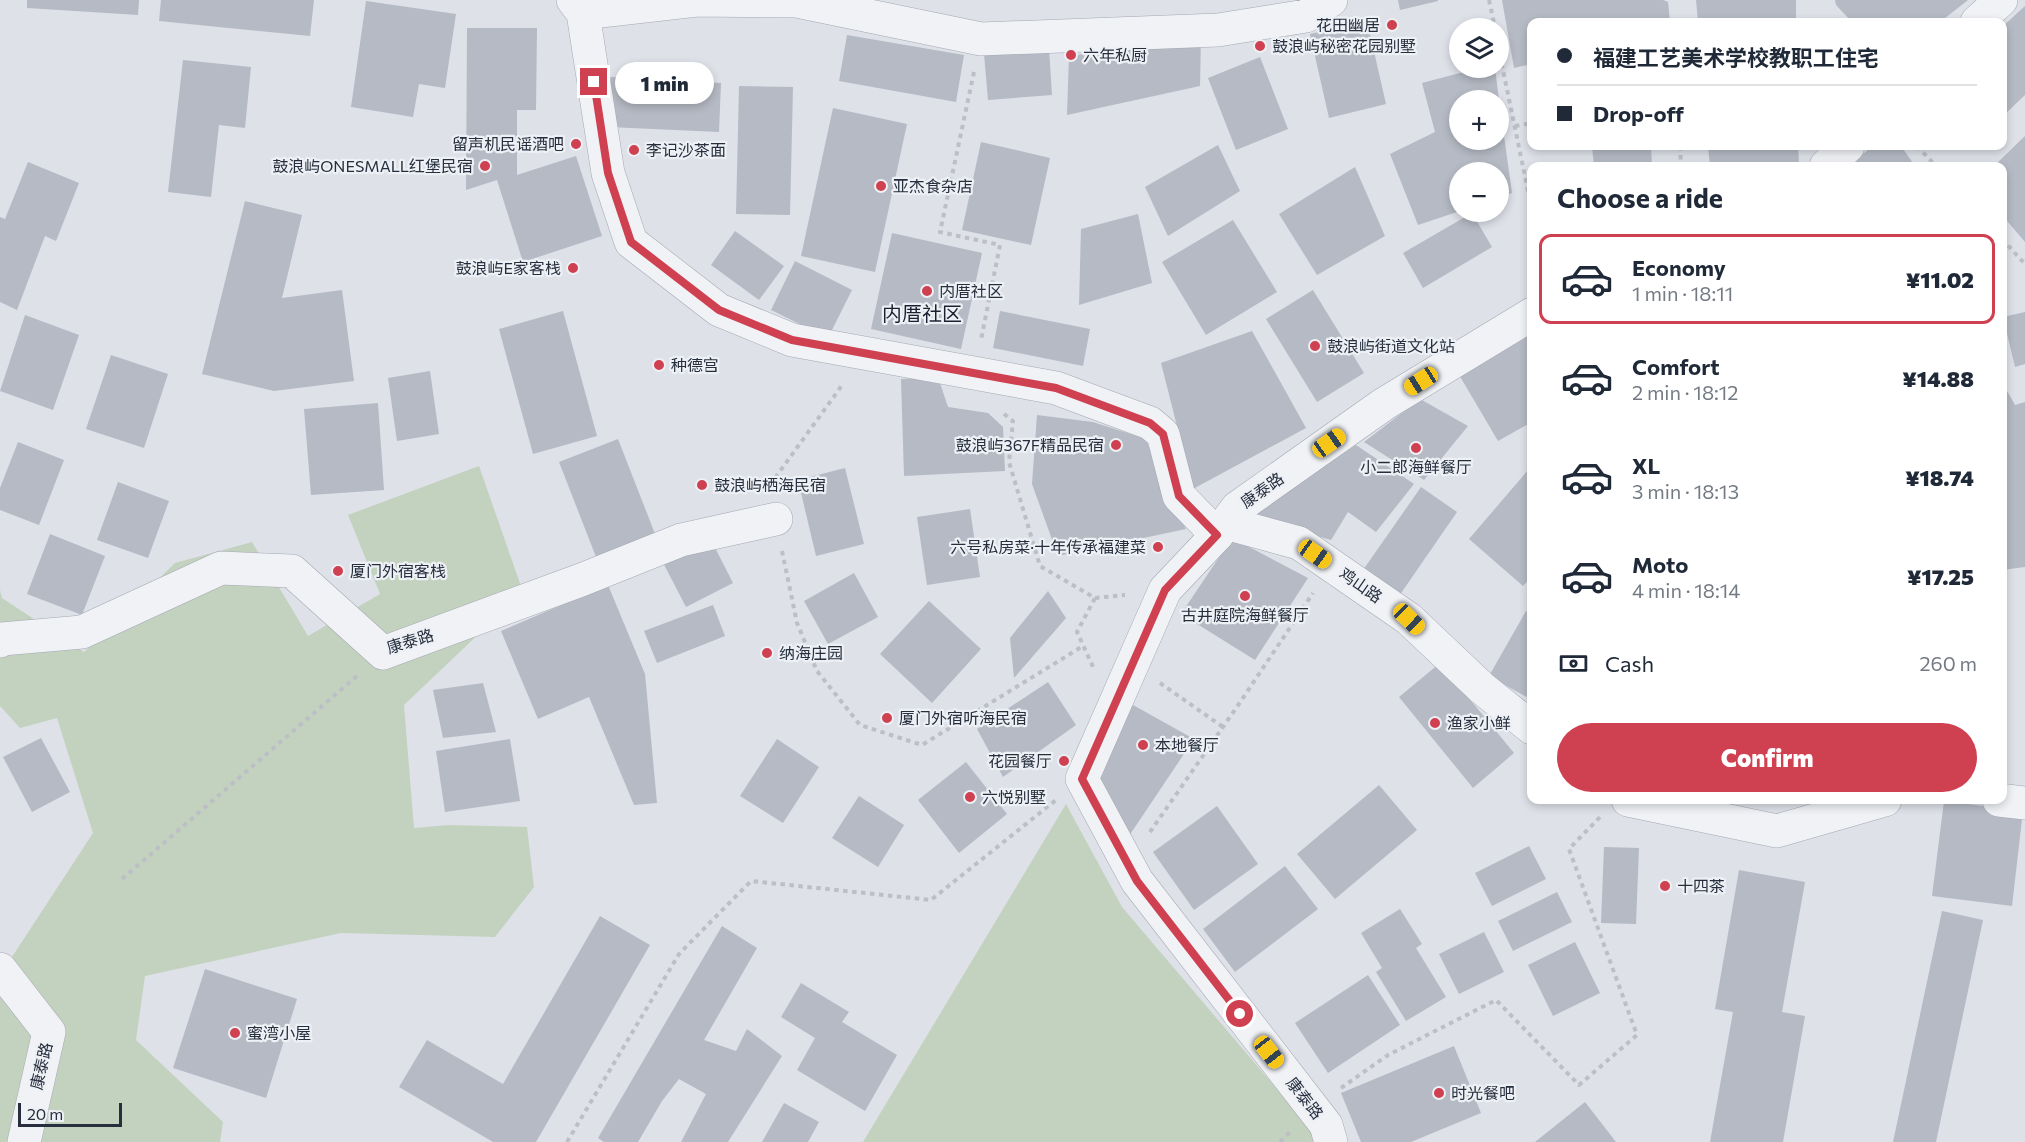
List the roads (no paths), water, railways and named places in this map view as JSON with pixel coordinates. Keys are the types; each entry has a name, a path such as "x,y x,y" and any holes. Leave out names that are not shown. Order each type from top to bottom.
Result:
{"street":[{"path":"1222,529 1179,496 1163,434 1150,423 1056,388 792,340 719,310 631,242 608,173 578,6 697,0 797,1 981,39 1218,30 1306,16 1331,0"},
{"path":"1981,18 2001,0"},
{"path":"1830,162 1844,150"},
{"name":"康泰路","path":"1331,1142 1326,1125 1314,1108 1137,881 1082,779 1165,590 1222,529 1237,508 1384,404 1527,317"},
{"name":"康泰路","path":"0,641 82,632 221,568 292,571 383,653 581,580 681,540 776,519"},
{"name":"鸡山路","path":"1222,529 1299,543 1409,619 1484,689 1527,724"},
{"path":"2007,801 2025,803"},
{"path":"1614,808 1778,831 1872,804"},
{"name":"康泰路","path":"0,969 49,1032 24,1142"}],"place":[{"name":"花田幽居","path":"1392,25"},
{"name":"鼓浪屿秘密花园别墅","path":"1260,46"},
{"name":"六年私厨","path":"1071,55"},
{"name":"留声机民谣酒吧","path":"576,144"},
{"name":"李记沙茶面","path":"634,150"},
{"name":"鼓浪屿ONESMALL红堡民宿","path":"485,166"},
{"name":"亚杰食杂店","path":"881,186"},
{"name":"鼓浪屿E家客栈","path":"573,268"},
{"name":"内厝社区","path":"927,291"},
{"name":"鼓浪屿街道文化站","path":"1315,346"},
{"name":"种德宫","path":"659,365"},
{"name":"鼓浪屿367F精品民宿","path":"1116,445"},
{"name":"小二郎海鲜餐厅","path":"1416,448"},
{"name":"鼓浪屿栖海民宿","path":"702,485"},
{"name":"六号私房菜·十年传承福建菜","path":"1158,547"},
{"name":"厦门外宿客栈","path":"338,571"},
{"name":"古井庭院海鲜餐厅","path":"1245,596"},
{"name":"纳海庄园","path":"767,653"},
{"name":"厦门外宿听海民宿","path":"887,718"},
{"name":"渔家小鲜","path":"1435,723"},
{"name":"本地餐厅","path":"1143,745"},
{"name":"花园餐厅","path":"1064,761"},
{"name":"六悦别墅","path":"970,797"},
{"name":"十四茶","path":"1665,886"},
{"name":"蜜湾小屋","path":"235,1033"},
{"name":"时光餐吧","path":"1439,1093"}],"district":[{"name":"内厝社区","path":"922,314"}]}
